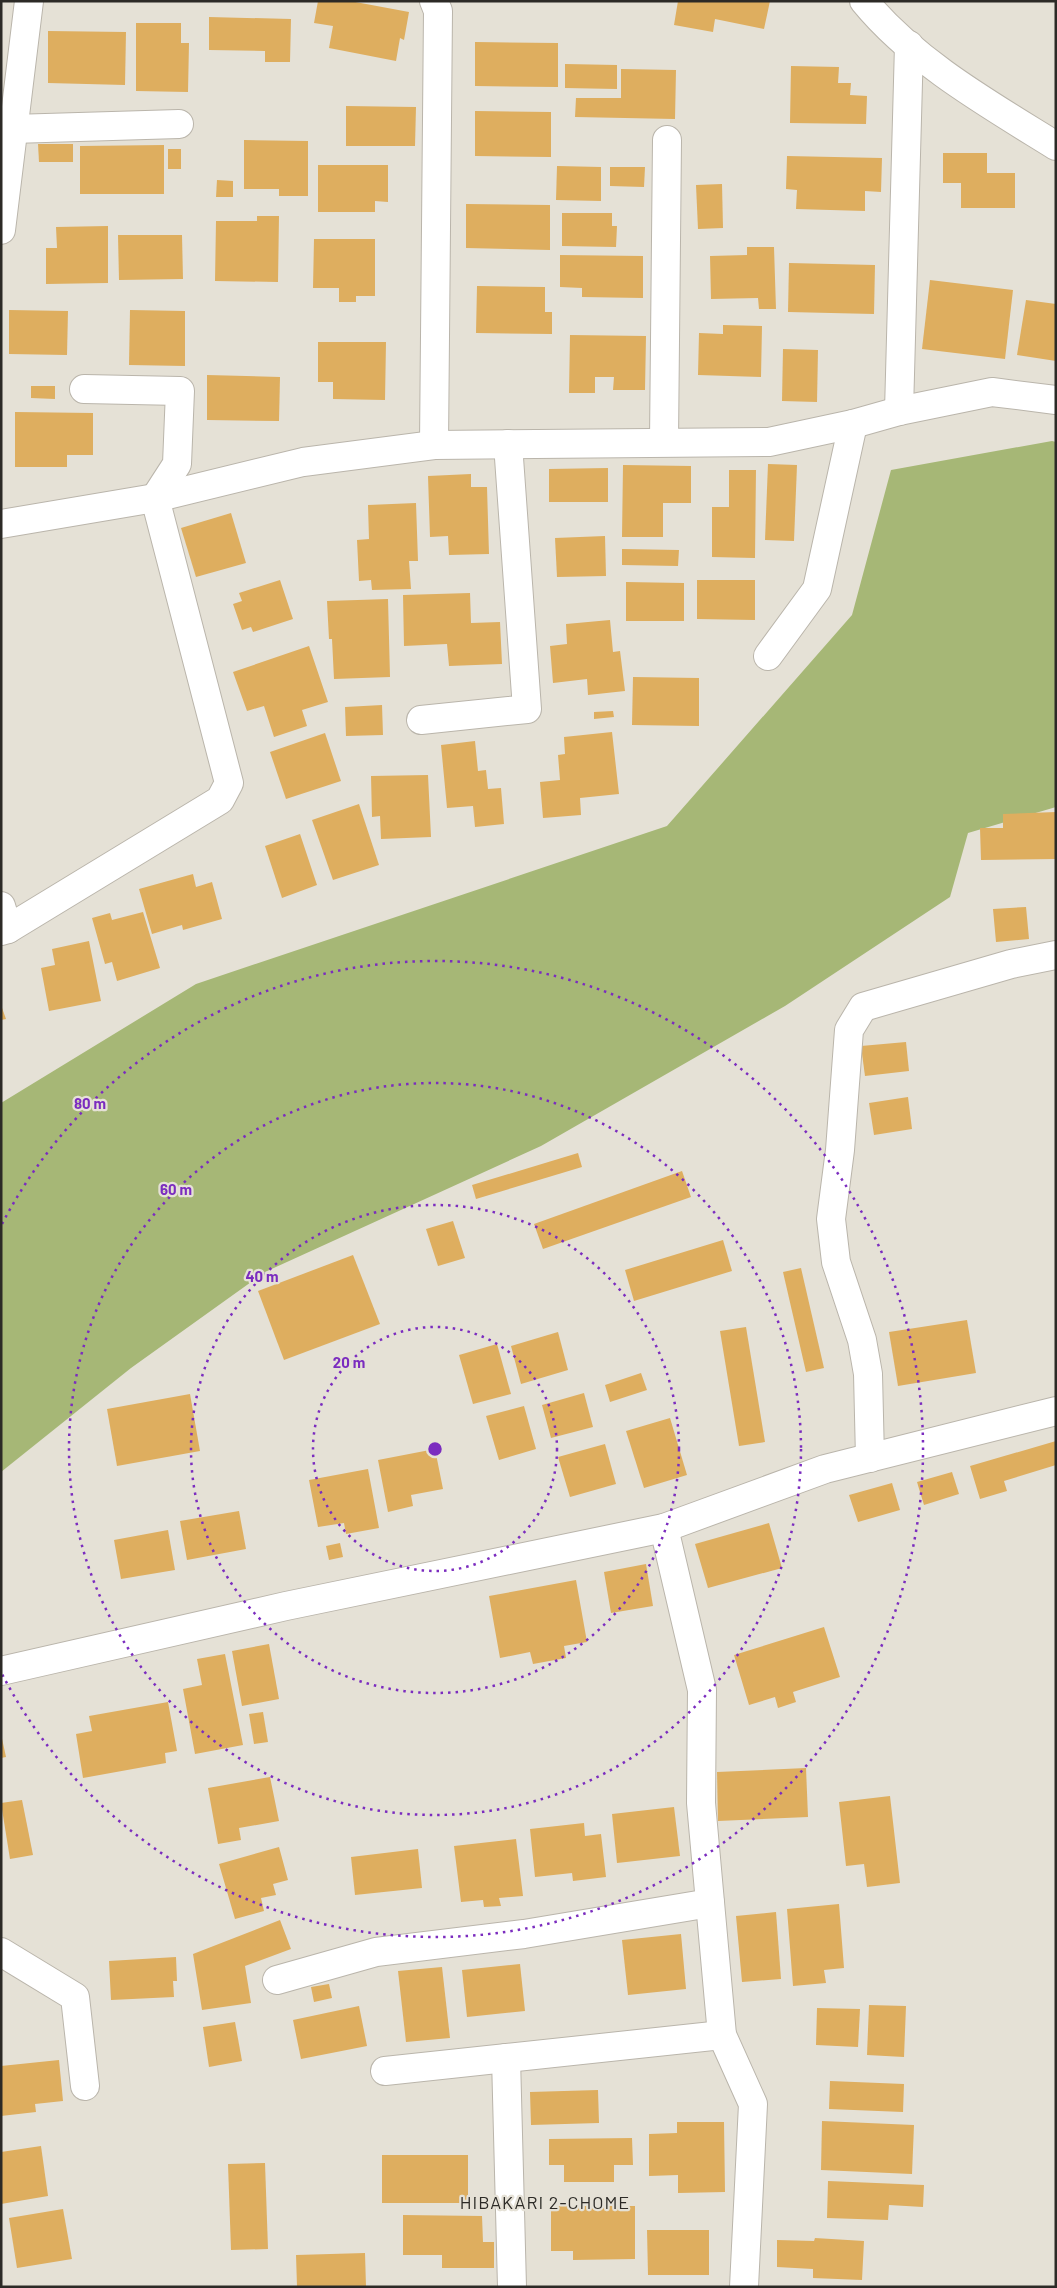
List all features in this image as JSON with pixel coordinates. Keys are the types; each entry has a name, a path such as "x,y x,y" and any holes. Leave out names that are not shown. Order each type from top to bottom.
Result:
{"street":[{"path":"1,230 28,1"},
{"path":"434,1 438,21 434,445"},
{"path":"864,1 909,45 966,90 1056,146"},
{"path":"899,410 909,45"},
{"path":"12,129 179,124"},
{"path":"664,441 667,140"},
{"path":"4,922 220,800 229,783 155,498 177,464 180,391 84,389"},
{"path":"1,524 155,498 303,462 434,445 664,441 769,442 853,424 899,410 992,392 1056,400"},
{"path":"768,656 817,589 853,424"},
{"path":"421,720 527,709 508,444"},
{"path":"870,1458 868,1374 862,1340 836,1262 831,1218 840,1150 849,1030 863,1007 1011,964 1056,954"},
{"path":"1,1671 286,1606 664,1528 825,1469 1056,1411"},
{"path":"664,1528 702,1690 701,1803 722,2035 753,2104 744,2287"},
{"path":"277,1980 376,1952 524,1934 710,1903"},
{"path":"1,1952 75,1997 85,2086"},
{"path":"386,2071 722,2035"},
{"path":"506,2058 512,2287"}],"green space":[{"path":"1052,441 1056,442 1056,807 968,833 950,897 785,1006 541,1146 265,1272 131,1368 1,1472 1,1103 196,984 667,826 852,615 891,470"}],"building":[{"path":"318,1 350,1 409,12 404,40 400,38 396,61 329,48 333,26 314,23"},
{"path":"678,1 770,1 764,29 715,19 713,32 674,25"},
{"path":"209,17 291,19 290,62 265,62 265,51 209,50"},
{"path":"136,23 181,23 181,43 189,43 188,92 136,91"},
{"path":"48,31 126,32 125,85 48,83"},
{"path":"475,42 558,43 558,87 475,86"},
{"path":"565,64 617,65 617,89 565,88"},
{"path":"791,66 839,67 838,83 851,83 850,95 867,96 866,124 790,123"},
{"path":"621,69 676,70 675,119 575,117 576,98 621,98"},
{"path":"346,106 416,107 415,146 346,146"},
{"path":"475,111 551,112 551,157 475,156"},
{"path":"244,140 308,141 308,196 279,196 279,189 244,189"},
{"path":"38,144 73,144 73,162 39,162"},
{"path":"164,145 164,194 80,194 80,146"},
{"path":"168,149 181,149 181,169 168,169"},
{"path":"943,153 987,153 987,173 1015,173 1015,208 961,208 961,183 943,183"},
{"path":"787,156 882,158 881,192 865,191 865,211 796,209 797,190 786,189"},
{"path":"318,165 388,165 388,202 375,201 375,212 318,212"},
{"path":"557,166 601,167 601,201 556,200"},
{"path":"610,167 645,167 644,187 610,186"},
{"path":"217,180 233,181 233,197 216,197"},
{"path":"722,184 723,228 698,229 696,185"},
{"path":"466,204 550,205 550,250 466,248"},
{"path":"562,213 612,213 612,226 617,226 616,247 562,246"},
{"path":"257,216 279,216 278,282 215,281 216,221 257,221"},
{"path":"108,226 108,283 46,284 46,248 57,248 56,227"},
{"path":"118,235 182,235 183,279 119,280"},
{"path":"314,239 375,239 375,296 356,296 356,302 339,302 339,288 313,288"},
{"path":"747,247 774,247 776,309 759,309 758,298 711,299 710,256 747,255"},
{"path":"560,255 643,256 643,298 582,297 582,288 560,287"},
{"path":"789,263 875,265 874,314 788,312"},
{"path":"930,280 1013,290 1005,359 922,349"},
{"path":"477,286 545,287 545,312 552,312 552,334 476,333"},
{"path":"1026,300 1056,304 1056,361 1017,355"},
{"path":"9,310 68,311 67,355 9,354"},
{"path":"130,310 185,311 185,366 129,365"},
{"path":"723,325 762,326 761,377 698,375 699,333 723,334"},
{"path":"570,335 646,336 645,390 613,390 614,377 595,377 595,393 569,393"},
{"path":"318,342 386,342 385,400 333,399 333,382 318,382"},
{"path":"783,349 818,350 817,402 782,401"},
{"path":"207,375 280,377 279,421 207,420"},
{"path":"31,386 55,386 55,399 31,398"},
{"path":"15,412 93,413 93,455 67,455 67,467 15,467"},
{"path":"768,464 797,465 794,541 765,540"},
{"path":"623,465 691,466 691,503 663,503 663,537 622,537"},
{"path":"608,468 608,502 549,502 549,469"},
{"path":"729,470 756,470 755,558 712,557 712,507 729,507"},
{"path":"471,474 471,487 487,487 489,554 449,555 448,536 430,537 428,476"},
{"path":"416,503 418,561 409,561 411,589 372,590 371,580 359,581 357,540 369,539 368,505"},
{"path":"231,513 246,563 196,577 181,528"},
{"path":"605,536 606,576 557,577 555,538"},
{"path":"622,549 679,550 678,566 622,565"},
{"path":"280,580 293,619 253,632 251,627 242,630 233,604 242,601 239,593"},
{"path":"697,580 755,580 755,620 697,619"},
{"path":"626,582 684,583 684,621 626,621"},
{"path":"470,593 471,623 500,622 502,664 449,666 447,644 404,646 403,595"},
{"path":"388,599 390,677 334,679 332,639 329,639 327,601"},
{"path":"610,620 613,652 620,651 625,691 588,695 587,679 553,683 550,646 567,644 566,624"},
{"path":"309,646 328,702 302,710 307,726 274,737 264,706 247,711 233,672"},
{"path":"633,677 699,678 699,726 632,725"},
{"path":"382,705 383,735 346,736 345,707"},
{"path":"613,711 614,717 594,719 594,712"},
{"path":"612,732 619,794 580,798 581,815 543,818 540,782 560,780 558,755 565,754 564,737"},
{"path":"325,733 341,781 286,799 270,752"},
{"path":"475,741 478,771 486,770 488,789 501,788 504,824 475,827 473,806 447,808 441,745"},
{"path":"428,775 431,837 381,839 380,816 372,817 371,776"},
{"path":"359,804 379,865 333,880 312,820"},
{"path":"1056,812 1056,859 981,860 980,828 1003,828 1003,814"},
{"path":"300,834 317,885 282,898 265,846"},
{"path":"193,874 196,887 212,882 222,919 183,930 182,925 152,934 139,889"},
{"path":"1026,907 1029,939 996,942 993,909"},
{"path":"143,912 160,968 117,981 112,962 105,964 92,918 110,913 112,920"},
{"path":"89,941 101,1001 49,1011 41,968 55,965 52,949"},
{"path":"1,1005 6,1019 1,1020"},
{"path":"906,1042 909,1071 865,1076 861,1046"},
{"path":"908,1097 912,1129 874,1135 869,1103"},
{"path":"578,1153 582,1167 476,1199 472,1185"},
{"path":"682,1171 691,1197 543,1249 534,1224"},
{"path":"453,1221 465,1258 438,1266 426,1229"},
{"path":"723,1240 732,1271 634,1301 625,1270"},
{"path":"353,1255 380,1324 284,1360 258,1291"},
{"path":"801,1268 824,1368 806,1372 783,1272"},
{"path":"967,1320 976,1373 898,1386 889,1332"},
{"path":"746,1327 765,1442 739,1446 720,1331"},
{"path":"558,1332 568,1370 521,1384 511,1346"},
{"path":"497,1344 511,1394 473,1404 459,1355"},
{"path":"641,1373 647,1390 610,1402 605,1385"},
{"path":"584,1393 593,1427 551,1438 542,1405"},
{"path":"190,1394 200,1451 117,1466 107,1409"},
{"path":"524,1406 536,1449 499,1460 486,1416"},
{"path":"670,1418 687,1475 644,1488 626,1431"},
{"path":"1056,1441 1056,1465 1004,1481 1007,1491 980,1499 970,1466"},
{"path":"605,1444 616,1484 570,1497 558,1457"},
{"path":"435,1449 443,1489 411,1495 413,1506 388,1512 378,1460"},
{"path":"368,1469 379,1528 346,1534 344,1523 318,1527 309,1480"},
{"path":"952,1472 959,1494 924,1505 917,1482"},
{"path":"892,1483 900,1510 858,1522 849,1495"},
{"path":"239,1511 246,1549 187,1560 180,1521"},
{"path":"769,1523 782,1568 708,1588 695,1544"},
{"path":"168,1530 175,1570 121,1579 114,1540"},
{"path":"340,1543 343,1557 329,1560 326,1546"},
{"path":"646,1564 653,1606 611,1613 604,1572"},
{"path":"576,1580 587,1642 564,1646 566,1658 533,1664 530,1652 500,1658 489,1596"},
{"path":"824,1627 840,1677 793,1692 796,1702 778,1708 775,1697 749,1705 734,1655"},
{"path":"269,1644 279,1699 242,1706 232,1651"},
{"path":"225,1654 243,1745 195,1754 183,1689 202,1685 197,1659"},
{"path":"168,1702 177,1751 165,1753 166,1763 83,1778 76,1734 92,1731 89,1716"},
{"path":"263,1712 268,1742 254,1744 249,1714"},
{"path":"1,1734 6,1757 1,1758"},
{"path":"806,1768 808,1817 718,1821 717,1772"},
{"path":"270,1777 279,1821 239,1828 241,1840 218,1844 208,1788"},
{"path":"890,1796 900,1883 867,1887 864,1864 846,1866 839,1802"},
{"path":"22,1800 33,1855 10,1859 1,1803"},
{"path":"674,1807 680,1856 617,1863 612,1814"},
{"path":"584,1823 585,1836 601,1834 606,1877 573,1881 572,1873 535,1877 530,1829"},
{"path":"516,1839 523,1896 499,1898 501,1906 484,1907 483,1900 461,1902 454,1846"},
{"path":"279,1847 288,1880 273,1884 276,1895 261,1898 264,1911 235,1919 219,1864"},
{"path":"418,1849 422,1888 355,1895 351,1857"},
{"path":"839,1904 844,1968 824,1970 826,1983 793,1986 787,1909"},
{"path":"776,1912 781,1979 742,1982 736,1916"},
{"path":"280,1920 291,1949 245,1966 251,2003 202,2010 193,1954"},
{"path":"681,1934 686,1989 628,1995 622,1940"},
{"path":"176,1957 177,1981 173,1981 174,1997 111,2000 109,1961"},
{"path":"520,1964 525,2011 467,2017 462,1970"},
{"path":"442,1967 450,2038 406,2042 398,1971"},
{"path":"329,1984 332,1998 314,2002 311,1987"},
{"path":"869,2005 906,2006 904,2057 867,2055"},
{"path":"359,2006 367,2046 301,2059 293,2020"},
{"path":"817,2008 860,2009 858,2047 816,2045"},
{"path":"235,2022 242,2061 209,2067 203,2027"},
{"path":"59,2060 63,2101 35,2104 36,2112 1,2116 1,2066"},
{"path":"830,2081 904,2084 903,2112 829,2109"},
{"path":"598,2090 599,2123 531,2125 530,2092"},
{"path":"822,2121 914,2125 912,2174 821,2170"},
{"path":"677,2122 724,2122 725,2192 678,2193 678,2175 649,2176 649,2134 677,2133"},
{"path":"632,2138 633,2165 614,2165 614,2182 564,2182 564,2165 549,2165 549,2139"},
{"path":"41,2146 48,2196 1,2204 1,2152"},
{"path":"382,2155 468,2155 468,2203 382,2203"},
{"path":"265,2163 268,2249 231,2250 228,2164"},
{"path":"828,2181 924,2185 923,2207 889,2205 888,2220 827,2218"},
{"path":"551,2206 635,2206 635,2259 573,2260 573,2251 551,2251"},
{"path":"63,2209 72,2259 17,2268 9,2218"},
{"path":"403,2215 482,2216 483,2242 494,2242 494,2268 442,2268 442,2255 403,2255"},
{"path":"647,2230 709,2230 709,2275 648,2275"},
{"path":"815,2238 864,2241 862,2280 813,2278 813,2269 777,2267 777,2240 814,2241"},
{"path":"365,2253 366,2287 297,2287 296,2255"}],"district":[{"name":"HIBAKARI 2-CHOME","path":"545,2203"}]}
